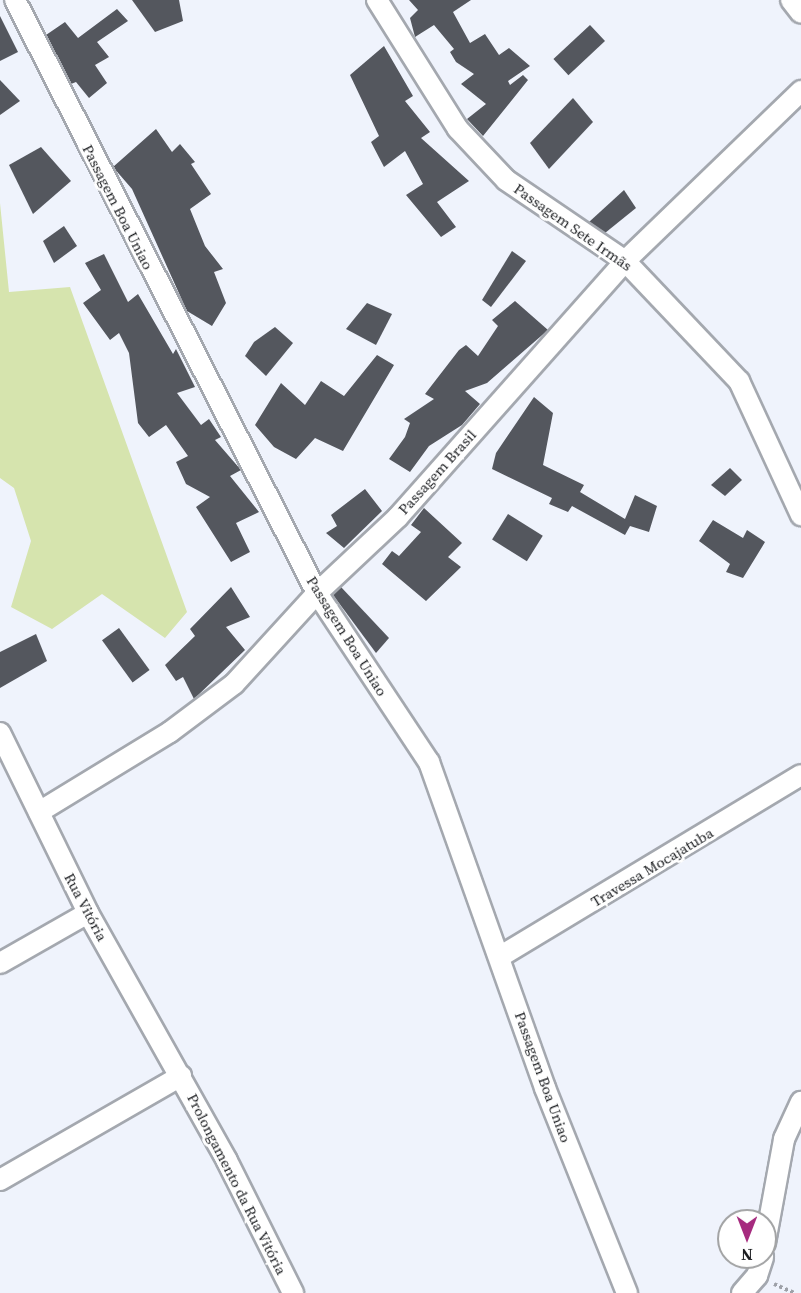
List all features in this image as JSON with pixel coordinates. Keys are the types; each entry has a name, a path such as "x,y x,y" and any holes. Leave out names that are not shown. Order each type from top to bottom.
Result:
{"street":[{"name":"Passagem Boa Uniao","path":"15,0 317,593 429,762 501,956 545,1088 627,1293"},
{"name":"Passagem Sete Irmãs","path":"377,0 466,138 506,180 625,261 739,381 801,515"},
{"path":"791,0 801,13"},
{"name":"Passagem Brasil","path":"39,812 170,732 234,684 317,593 398,517 625,261 801,91"},
{"name":"Rua Vitória","path":"0,733 88,913 181,1076"},
{"name":"Travessa Mocajatuba","path":"501,956 801,775"},
{"path":"0,963 88,913"},
{"path":"0,1180 181,1076"},
{"name":"Prolongamento da Rua Vitória","path":"181,1076 293,1293"},
{"path":"771,1209 784,1139 801,1102"},
{"path":"742,1293 757,1276 759,1269"}],"green space":[{"path":"0,203 9,292 70,287 187,612 165,638 102,594 52,629 11,607 31,541 14,488 0,478"}],"building":[{"path":"132,0 179,0 183,21 155,32"},
{"path":"409,0 471,0 453,12 470,43 485,34 499,55 509,48 530,66 508,81 510,85 523,75 528,80 483,136 467,119 486,104 461,84 474,74 456,62 450,52 454,49 434,25 415,37 410,18 418,10"},
{"path":"117,9 128,21 97,42 109,57 95,65 107,83 89,98 76,82 71,84 46,35 65,22 78,38"},
{"path":"0,16 18,52 0,61"},
{"path":"590,25 605,41 568,75 553,59"},
{"path":"384,46 413,96 405,101 430,132 421,138 469,181 437,202 456,227 441,237 406,195 423,184 405,151 384,167 371,142 379,136 350,75"},
{"path":"0,80 20,101 0,115"},
{"path":"573,98 593,122 549,169 530,143"},
{"path":"156,129 172,152 180,144 195,162 191,164 211,194 190,209 205,246 223,269 214,272 226,303 212,326 187,311 132,189 113,167"},
{"path":"41,147 71,181 33,214 9,165"},
{"path":"624,190 636,208 605,233 589,222"},
{"path":"64,226 77,246 54,263 43,241"},
{"path":"512,251 526,261 491,307 482,300"},
{"path":"104,254 128,302 138,294 173,354 176,349 195,387 177,393 201,425 209,419 221,437 215,440 241,470 230,476 259,512 236,523 250,552 231,562 196,507 210,497 186,484 176,462 188,456 166,425 149,437 138,423 129,353 119,333 110,340 83,303 101,290 85,263"},
{"path":"515,301 548,330 487,383 465,391 480,404 462,425 429,446 410,472 389,459 405,437 410,423 404,419 434,399 425,394 459,350 466,345 478,356 498,326 492,320"},
{"path":"367,303 392,314 376,345 346,329"},
{"path":"275,327 293,343 266,376 245,356 254,342"},
{"path":"377,355 394,365 343,451 315,438 296,459 274,447 255,425 281,383 305,405 321,381 344,396"},
{"path":"534,397 553,413 543,465 584,485 580,492 625,519 635,495 657,506 649,532 630,526 625,535 572,506 568,512 549,504 552,498 492,469 496,453"},
{"path":"730,468 742,480 725,496 711,485"},
{"path":"365,489 382,511 344,548 326,533 337,526 331,515"},
{"path":"424,508 462,543 448,557 461,567 426,601 382,564 392,551 399,556 421,532 411,525"},
{"path":"508,514 543,536 527,561 492,539"},
{"path":"713,520 743,538 747,530 765,542 743,578 726,572 730,564 699,541"},
{"path":"231,587 250,617 226,627 245,650 194,699 183,677 176,681 165,665 195,636 190,629"},
{"path":"341,587 389,638 376,653 333,595"},
{"path":"119,628 150,670 133,682 102,640"},
{"path":"36,634 47,661 0,688 0,652"}]}
